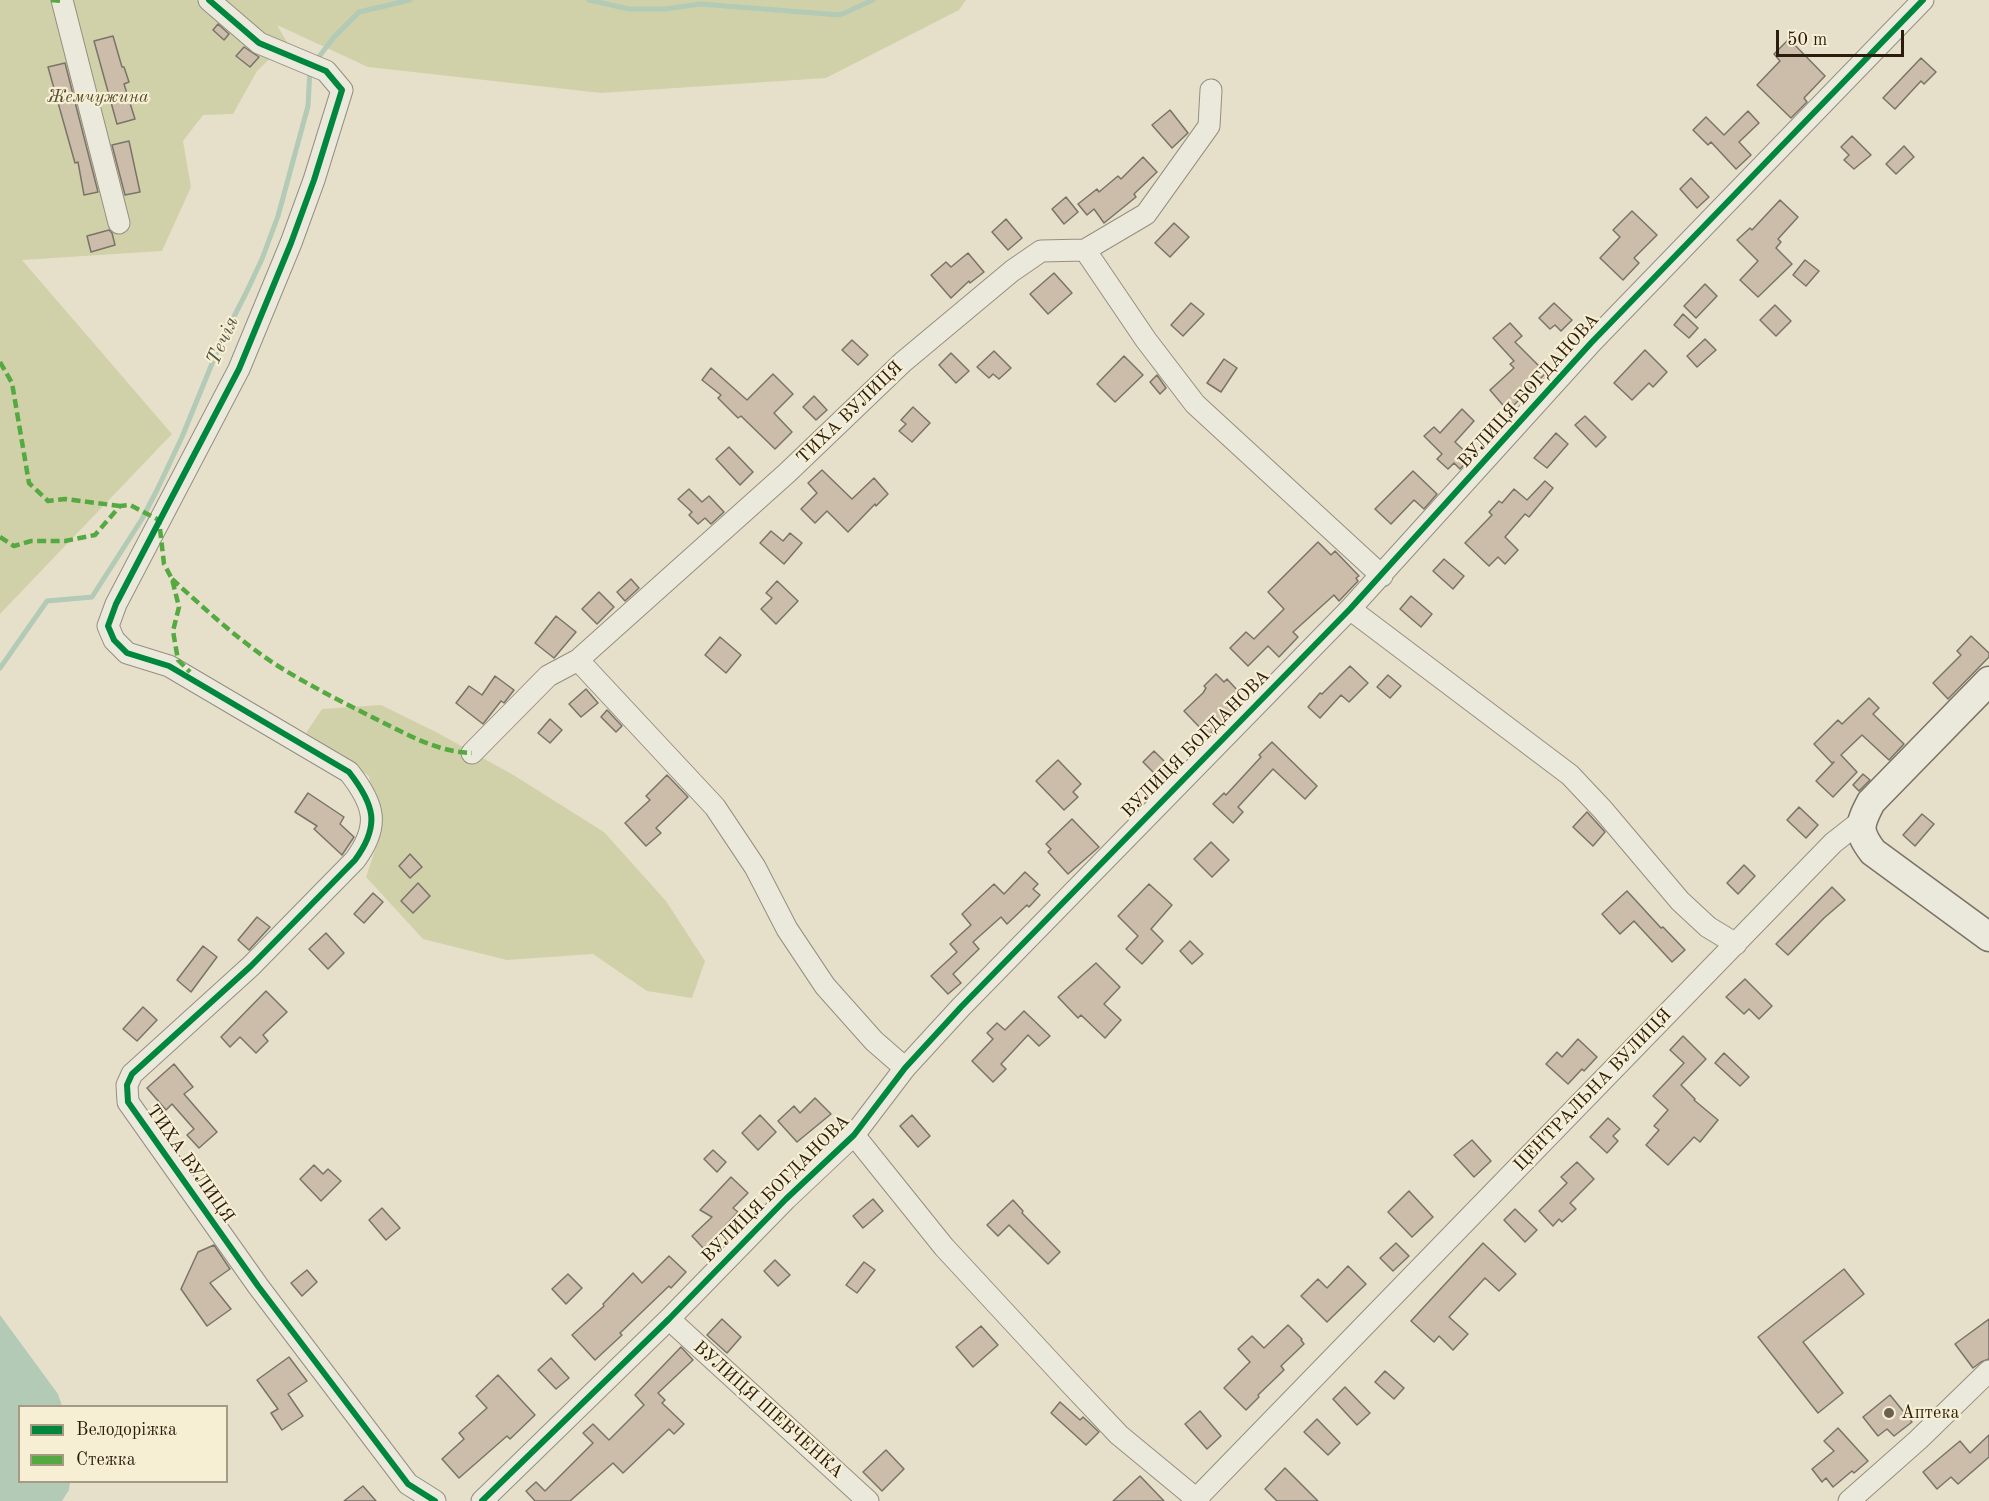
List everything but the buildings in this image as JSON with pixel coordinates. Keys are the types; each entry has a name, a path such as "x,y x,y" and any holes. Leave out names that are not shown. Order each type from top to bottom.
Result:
{"street":[{"path":"62,0 119,223"},
{"name":"ТИХА ВУЛИЦЯ","path":"209,0 259,43 326,71 342,90 314,180 291,243 239,369 127,583 108,626 114,640 127,653 169,666 316,750 349,772 361,786 370,806 371,831 365,846 355,860 251,966 132,1074 127,1085 128,1101 258,1286 408,1484 435,1501"},
{"name":"ВУЛИЦЯ БОГДАНОВА","path":"482,1501 669,1319 786,1199 854,1135 905,1068 1037,928 1382,576 1591,343 1923,0"},
{"name":"ТИХА ВУЛИЦЯ","path":"472,753 548,676 578,660 787,473 903,362 1012,270 1041,251 1085,250 1146,214 1209,126 1210,90"},
{"path":"1085,250 1146,340 1194,404 1382,576"},
{"path":"1350,609 1570,775 1603,810 1680,901 1708,927 1736,944"},
{"path":"578,660 716,807 755,867 787,929 825,986 874,1041 905,1068"},
{"name":"ЦЕНТРАЛЬНА ВУЛИЦЯ","path":"1197,1500 1833,843 1861,821 1871,802 1989,681"},
{"path":"1861,821 1862,837 1873,852 1989,937"},
{"path":"854,1135 944,1247 1066,1380 1119,1435 1197,1500"},
{"name":"ВУЛИЦЯ ШЕВЧЕНКА","path":"669,1319 868,1501"},
{"path":"1850,1501 1918,1440 1989,1371"}],"green space":[{"name":"Жемчужина","path":"0,0 966,0 959,10 826,78 601,93 368,67 277,25 287,42 257,71 233,114 203,115 183,141 191,187 162,251 22,260 172,434 0,614"},
{"path":"381,705 438,733 515,776 604,832 666,901 705,961 692,998 647,991 593,954 507,960 423,939 366,877 379,838 369,776 306,733 322,709"}],"shaded area":[{"path":"0,1315 58,1394 62,1405 18,1405 18,1483 70,1483 69,1490 62,1501 0,1501"}],"waterway":[{"name":"Течія","path":"315,62 334,37 359,12 410,0"},
{"name":"Течія","path":"589,0 629,9 665,9 700,4 840,15 873,0"},
{"name":"Течія","path":"0,668 47,601 92,597 142,519 182,437 220,344 262,259 278,216 308,106 310,69"}],"marked path":[{"path":"51,0 62,1"},
{"path":"0,362 12,383 29,483 48,501 65,499 120,506"},
{"path":"0,537 14,546 31,541 65,541 95,535 120,506 130,505 159,520 164,564 172,579 179,607 173,631 178,660 190,672"},
{"path":"172,579 250,646 302,680 424,742 447,750 472,753"}],"cycle path":[{"path":"209,0 259,43 326,71 342,90 314,180 291,243 239,369 116,604 108,626 114,640 127,653 169,666 349,772 369,805 371,825 369,836 355,860 251,966 132,1074 127,1085 128,1102 258,1286 408,1484 435,1501"},
{"path":"482,1501 669,1319 786,1199 854,1135 905,1068 961,1007 1350,609 1591,343 1923,0"}],"place":[{"name":"Аптека","path":"1889,1413"}]}
